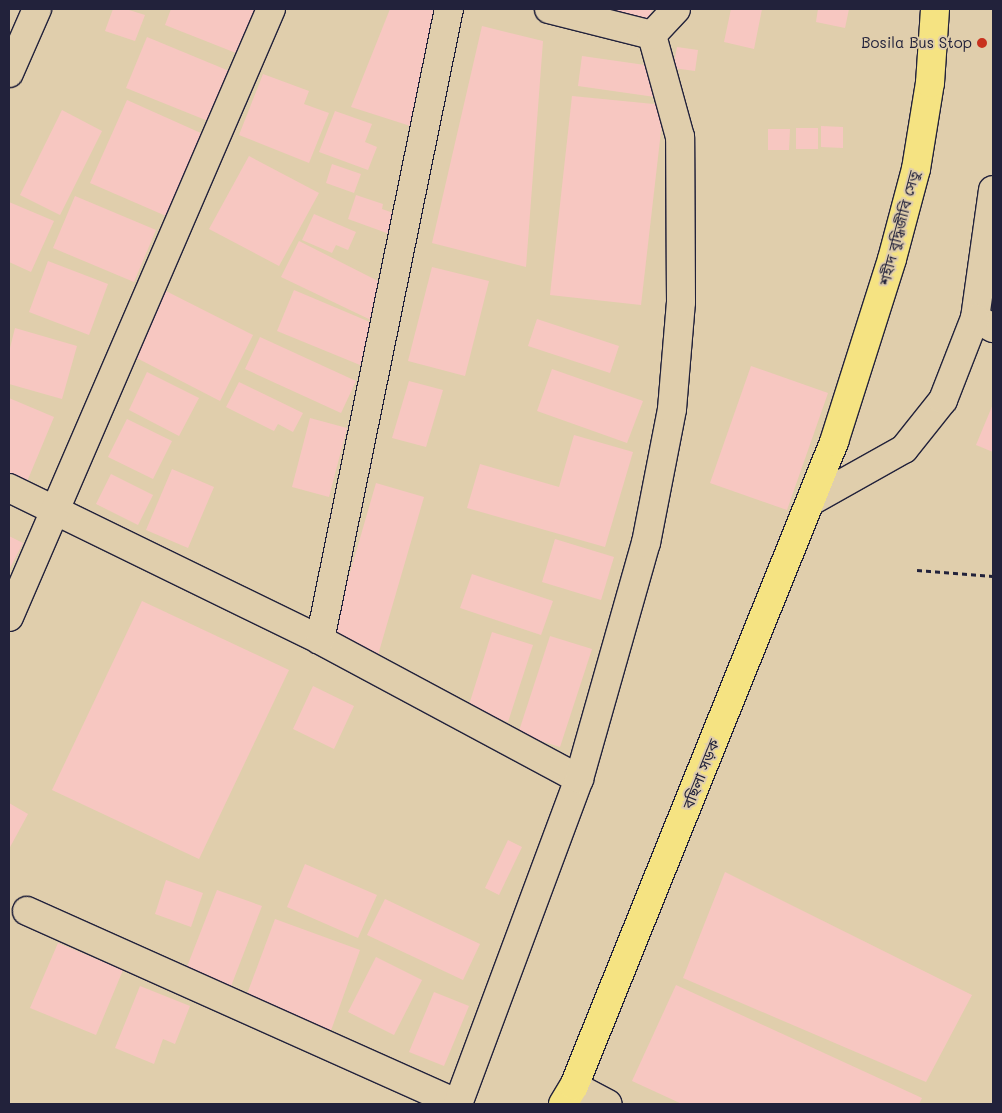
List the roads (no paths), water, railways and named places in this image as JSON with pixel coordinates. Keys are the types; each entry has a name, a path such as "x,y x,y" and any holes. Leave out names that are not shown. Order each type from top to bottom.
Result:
{"main road":[{"name":"শহীদ বুদ্ধিজীবি সেতু","path":"834,442 892,259 916,169 930,83 935,9"},
{"name":"বছিলা সড়ক","path":"568,1095 813,500 834,442"}],"street":[{"path":"9,73 37,9"},
{"path":"9,617 53,508 271,9"},
{"path":"320,640 449,9"},
{"path":"549,9 652,35"},
{"path":"652,35 676,9"},
{"path":"27,911 458,1104 579,779 646,543 672,409 681,302 680,137 652,35"},
{"path":"813,500 904,449 943,400 984,323 993,190"},
{"path":"9,488 320,640 579,779"},
{"path":"568,1095 608,1104"}],"place":[{"name":"Bosila Bus Stop","path":"982,43"}]}
